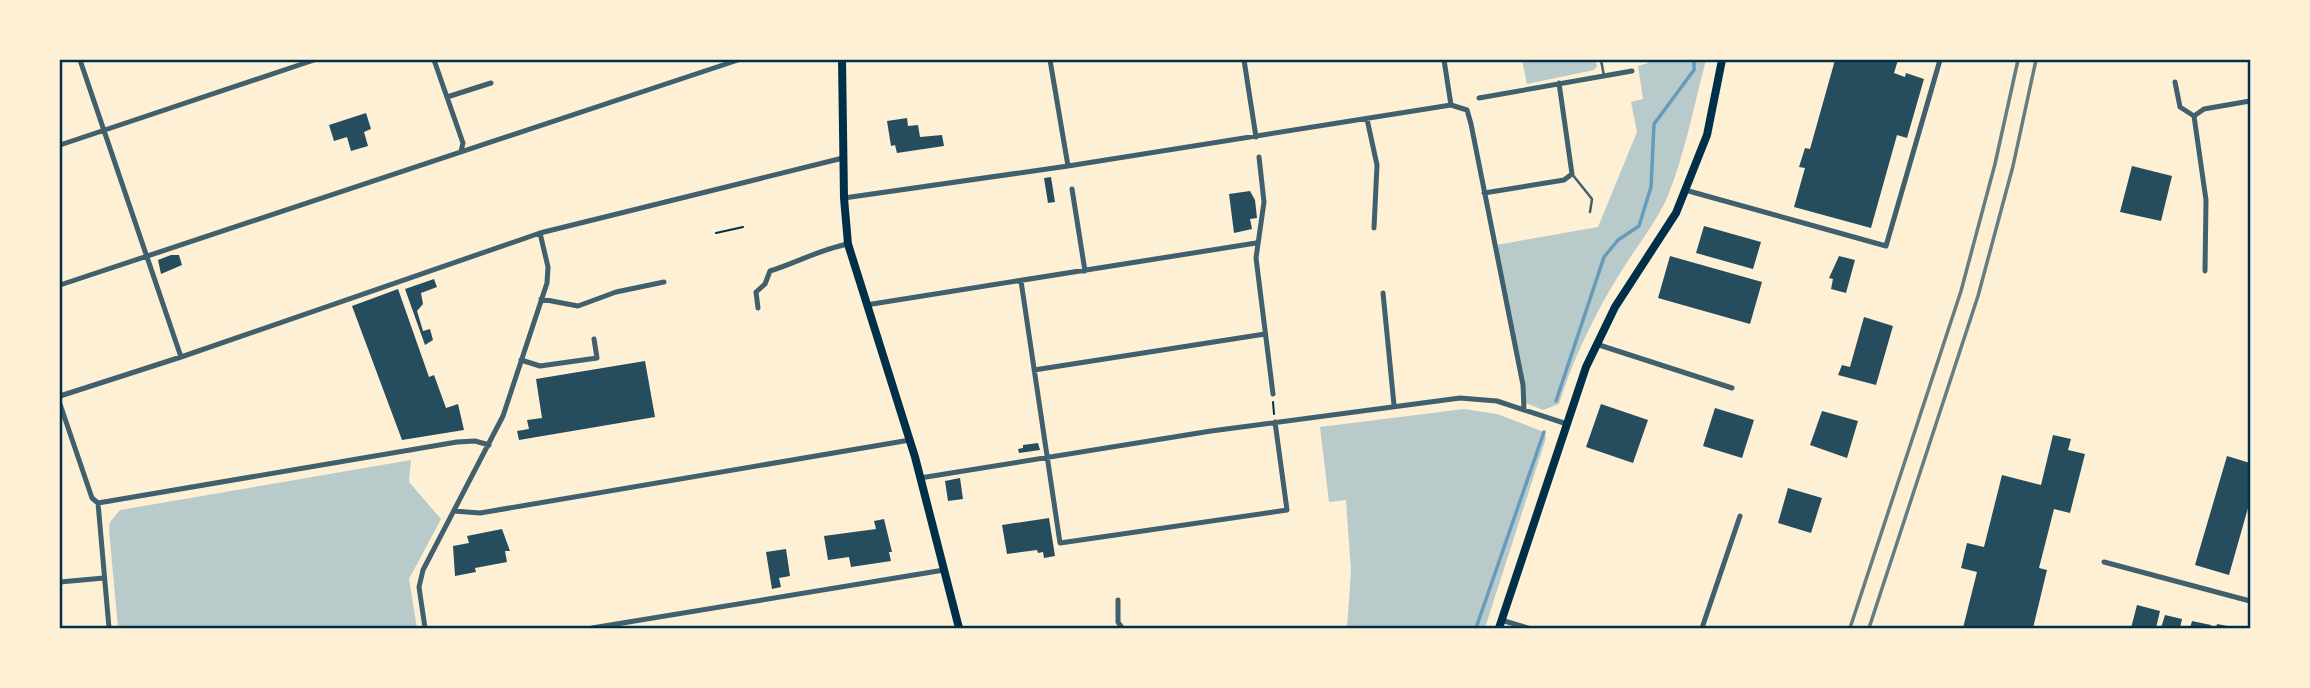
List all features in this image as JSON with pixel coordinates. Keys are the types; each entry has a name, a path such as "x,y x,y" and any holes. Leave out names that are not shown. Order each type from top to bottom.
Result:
{"main road":[{"path":"842,60 844,198 848,244 910,440 959,628"},
{"path":"1500,624 1596,344 1615,307 1663,236 1707,135 1722,60"}],"street":[{"path":"79,60 181,357"},
{"path":"60,145 314,60"},
{"path":"434,60 463,143 461,151"},
{"path":"60,285 738,60"},
{"path":"1050,60 1068,166"},
{"path":"1244,60 1256,136"},
{"path":"1444,60 1451,105"},
{"path":"1685,190 1886,246 1940,60"},
{"path":"1479,98 1632,71"},
{"path":"2175,82 2179,107 2194,116"},
{"path":"447,97 491,83"},
{"path":"1484,193 1564,180 1572,174 1559,83"},
{"path":"2194,116 2204,109 2250,101"},
{"path":"844,198 1068,166 1451,105 1467,110 1523,385 1524,410"},
{"path":"2194,116 2206,201 2205,271"},
{"path":"1367,119 1377,165 1374,228"},
{"path":"1259,157 1264,202 1256,243 1273,394"},
{"path":"60,396 540,233 843,158"},
{"path":"1072,189 1085,271"},
{"path":"425,628 419,587 424,570 503,416 549,276 540,233"},
{"path":"866,305 1256,243"},
{"path":"758,308 756,292 765,284 770,271 788,267 829,248 848,244"},
{"path":"1021,281 1060,543 1287,510 1275,422"},
{"path":"541,299 578,306 616,292 664,282"},
{"path":"1383,293 1394,405"},
{"path":"1034,370 1265,334"},
{"path":"521,360 540,366 597,358 594,339"},
{"path":"1596,344 1731,388"},
{"path":"920,478 1048,456 1394,405 1478,398 1567,424"},
{"path":"60,404 92,498 98,503 109,628"},
{"path":"454,511 480,513 910,440"},
{"path":"98,503 457,442 475,441 489,445"},
{"path":"1702,628 1740,516"},
{"path":"2104,562 2250,601"},
{"path":"592,628 945,570"},
{"path":"60,582 104,578"},
{"path":"1118,600 1118,622 1122,628"},
{"path":"1500,624 1528,628"}],"lane":[{"path":"1601,60 1604,76"},
{"path":"1572,174 1592,199 1590,212"}],"path":[{"path":"716,233 743,227"},
{"path":"1273,394 1275,422"}],"shaded area":[{"path":"1522,60 1595,60 1597,66 1594,70 1527,84"},
{"path":"1648,60 1706,60 1679,164 1662,208 1594,319 1571,369 1559,404 1543,410 1526,403 1496,245 1598,227 1637,132 1631,102 1643,99 1638,66 1648,63"},
{"path":"1464,409 1497,414 1544,432 1546,438 1485,628 1347,628 1351,571 1346,500 1329,502 1320,427"},
{"path":"411,460 409,482 441,519 409,579 417,628 118,628 109,530 110,522 120,510"}],"building":[{"path":"1835,60 1898,60 1894,73 1905,77 1906,73 1924,79 1907,138 1897,135 1871,228 1794,207 1805,168 1799,167 1805,148 1810,149"},
{"path":"366,113 371,129 364,132 368,146 351,151 347,137 334,141 329,125"},
{"path":"907,118 908,126 918,125 920,137 942,135 944,146 897,153 895,145 891,146 887,121"},
{"path":"2132,166 2172,176 2161,221 2120,212"},
{"path":"1051,177 1055,202 1048,203 1044,178"},
{"path":"1250,191 1255,200 1257,218 1250,219 1252,229 1234,233 1229,194"},
{"path":"1704,226 1761,242 1753,269 1696,253"},
{"path":"179,255 182,265 161,274 158,260"},
{"path":"1670,256 1762,282 1750,324 1658,298"},
{"path":"1839,256 1855,260 1846,293 1831,289 1833,279 1829,278"},
{"path":"434,279 437,287 421,293 423,304 417,311 423,331 430,329 433,340 425,345 405,289"},
{"path":"398,289 429,377 434,375 446,408 458,404 464,430 402,440 352,306"},
{"path":"1864,317 1893,326 1876,385 1838,375 1842,365 1850,367"},
{"path":"645,361 655,417 519,440 517,431 529,429 527,420 542,418 536,379"},
{"path":"1601,404 1648,420 1633,463 1586,447"},
{"path":"1715,408 1754,420 1742,458 1703,446"},
{"path":"1822,411 1858,421 1847,458 1810,445"},
{"path":"2053,435 2071,439 2068,450 2085,454 2070,513 2054,509 2039,568 2047,570 2033,628 1963,628 1977,572 1961,568 1967,543 1984,547 2002,475 2041,485"},
{"path":"1038,443 1040,450 1019,453 1018,449 1023,448 1023,445"},
{"path":"2227,456 2250,463 2250,501 2229,575 2195,565"},
{"path":"960,478 963,499 948,501 945,481"},
{"path":"1788,488 1822,498 1811,533 1778,523"},
{"path":"1049,518 1055,556 1044,558 1043,552 1038,553 1037,550 1007,554 1002,525"},
{"path":"884,519 892,552 889,552 891,561 851,567 849,557 828,560 824,536 876,529 874,521"},
{"path":"502,529 510,551 505,551 507,562 475,568 476,572 455,576 453,546 469,543 467,536"},
{"path":"786,549 790,576 779,578 781,587 772,589 766,552"},
{"path":"2137,605 2160,611 2156,628 2131,628"},
{"path":"2165,615 2182,619 2180,628 2161,628"},
{"path":"2192,621 2211,625 2210,628 2190,628"},
{"path":"2217,624 2233,627 2233,628 2216,628"}],"waterway":[{"path":"1556,401 1604,257 1618,240 1639,226 1651,187 1654,124 1694,70 1694,60"},
{"path":"1476,628 1544,432"}],"railway":[{"path":"1850,628 1961,291 1995,164 2018,60"},
{"path":"1869,628 1978,296 2013,166 2036,60"}]}
